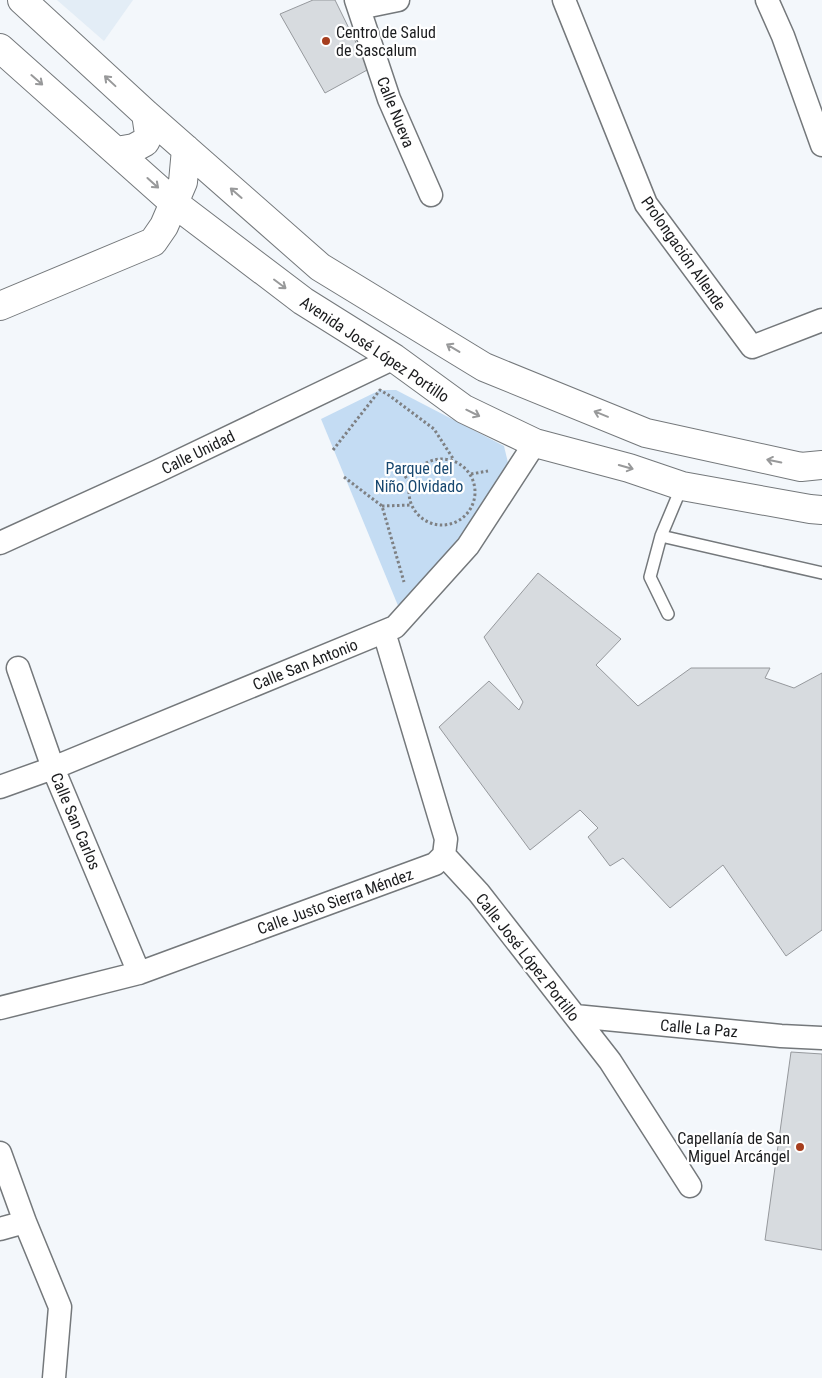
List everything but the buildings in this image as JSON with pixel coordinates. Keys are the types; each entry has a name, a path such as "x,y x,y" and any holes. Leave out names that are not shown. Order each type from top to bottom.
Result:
{"main road":[{"path":"22,0 146,114 320,268 484,367 646,433 801,467 822,465"},
{"name":"Avenida José López Portillo","path":"0,48 174,203 302,301 394,358 464,409 535,443 629,468 682,486 810,510 822,510"},
{"path":"117,151 134,148 146,142 149,134 146,114"},
{"path":"0,306 153,242 164,226 183,182 186,149"},
{"path":"228,244 229,234 236,223 246,218 266,219"}],"street":[{"path":"357,4 398,0"},
{"name":"Prolongación Allende","path":"564,0 646,204 752,347 822,320"},
{"path":"767,0 783,36 822,145"},
{"name":"Calle Nueva","path":"357,4 389,99 431,194"},
{"name":"Calle Unidad","path":"0,542 158,471 394,358"},
{"name":"Calle San Antonio","path":"0,787 53,768 395,627 468,546 535,443"},
{"path":"384,632 446,839 444,855"},
{"name":"Calle San Carlos","path":"18,668 53,768 139,973"},
{"name":"Calle Justo Sierra Méndez","path":"0,1008 139,973 435,864 444,855"},
{"name":"Calle José López Portillo","path":"444,855 479,893 610,1061 690,1186"},
{"name":"Calle La Paz","path":"575,1016 781,1036 822,1038"},
{"path":"0,1153 25,1222 60,1307 54,1378"},
{"path":"0,1229 25,1222"}],"lane":[{"path":"668,614 650,577 661,536 682,486"},
{"path":"661,536 822,573"}],"path":[{"path":"334,450 380,390 434,429 454,461"},
{"path":"444,458 454,461 464,466 471,474 476,495 473,506 467,515 458,522 436,525 417,515 411,505 409,495 410,484 414,473 422,465 432,460 444,458"},
{"path":"405,476 410,484"},
{"path":"344,477 382,506 406,586"},
{"path":"382,506 411,505"}],"shaded area":[{"path":"57,0 133,0 104,41"}],"green space":[{"name":"Parque del Niño Olvidado","path":"380,390 396,390 504,446 509,467 459,538 399,608 321,419"}],"place":[{"name":"Centro de Salud de Sascalum","path":"326,41"},
{"name":"Capellanía de San Miguel Arcángel","path":"800,1147"}]}
